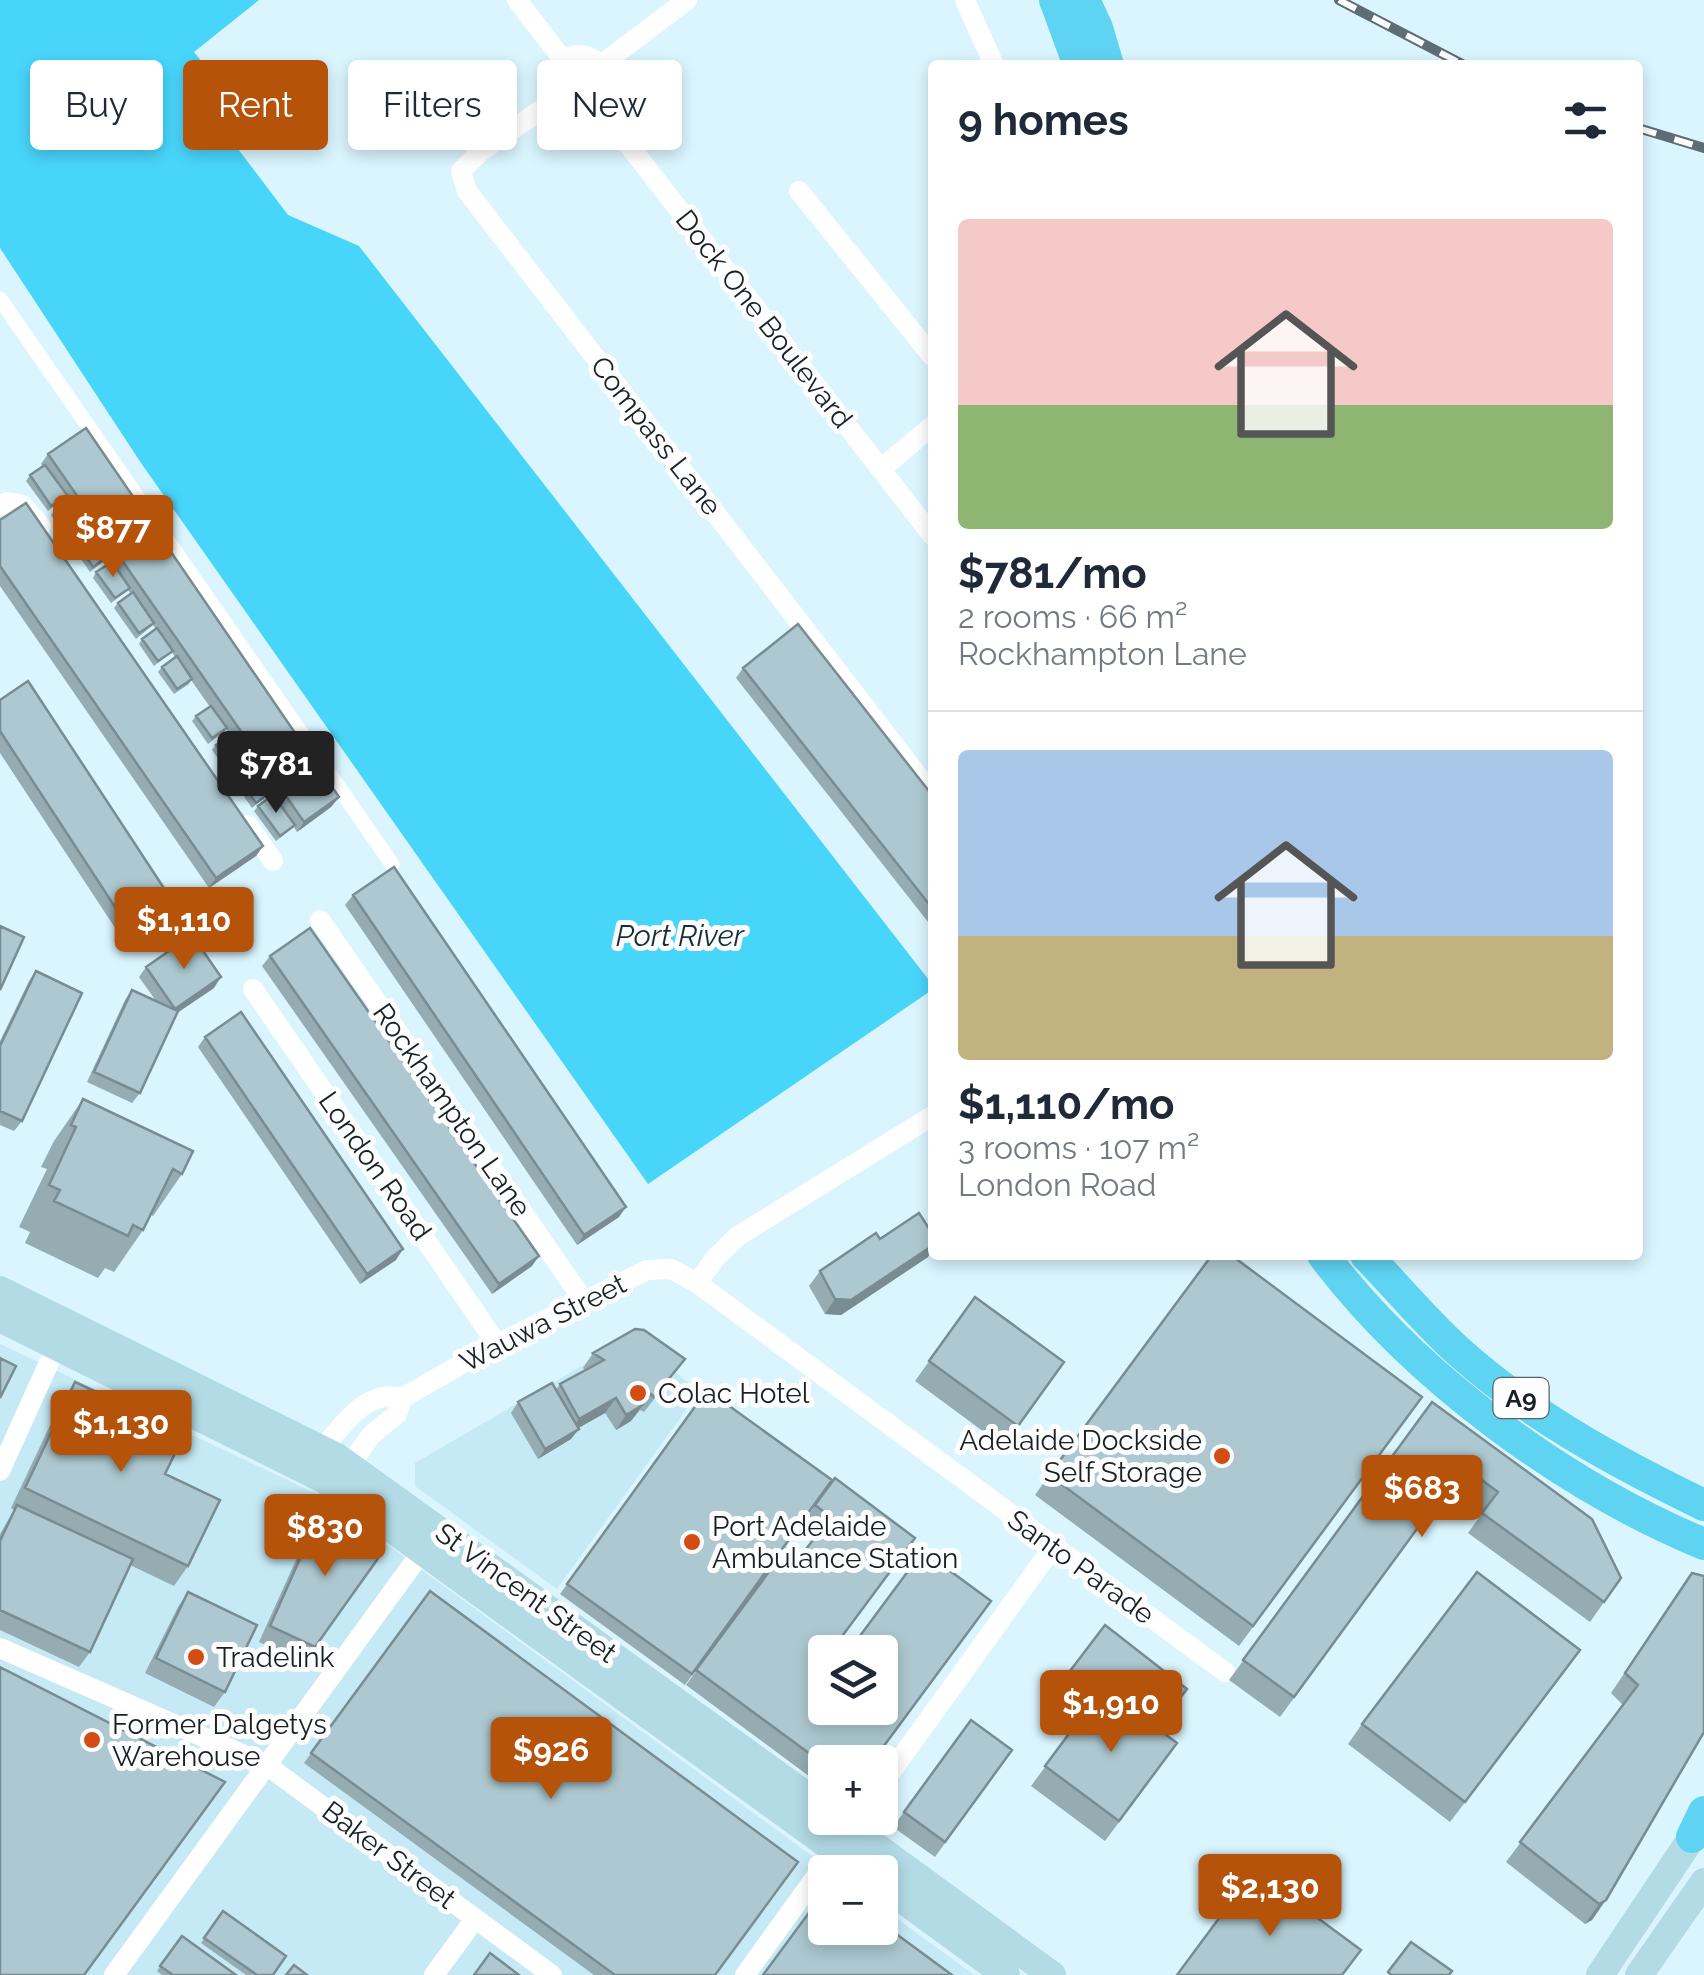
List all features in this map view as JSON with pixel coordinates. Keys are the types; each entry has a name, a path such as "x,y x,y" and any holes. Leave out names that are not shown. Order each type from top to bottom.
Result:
{"highway":[{"path":"1054,0 1077,60"},
{"path":"1084,0 1106,60"},
{"name":"A9","path":"1327,1260 1345,1284 1425,1365 1528,1448 1606,1496 1704,1544"},
{"name":"A9","path":"1371,1260 1457,1350 1543,1415 1638,1474 1704,1505"}],"main road":[{"name":"St Vincent Street","path":"0,1290 61,1335 330,1468 808,1797"},
{"name":"St Vincent Street","path":"0,1318 61,1335"},
{"name":"St Vincent Street","path":"330,1468 422,1550 808,1804"},
{"path":"1600,1975 1700,1823"},
{"name":"St Vincent Street","path":"855,1835 1052,1975"},
{"path":"1639,1975 1704,1882"},
{"path":"898,1897 1006,1975"}],"street":[{"path":"517,0 563,60 576,54 595,60"},
{"path":"608,60 687,0"},
{"path":"966,0 992,60"},
{"name":"Compass Lane","path":"537,113 480,152 462,171 467,191 928,789"},
{"name":"Dock One Boulevard","path":"633,150 928,530"},
{"path":"799,191 928,351"},
{"path":"0,300 392,864"},
{"path":"882,470 928,430"},
{"path":"0,506 7,502 23,505 56,548"},
{"path":"233,804 273,860"},
{"name":"Rockhampton Lane","path":"320,920 584,1300"},
{"name":"London Road","path":"252,989 497,1344"},
{"path":"697,1282 738,1236 928,1118"},
{"name":"Wauwa Street","path":"330,1468 328,1442 364,1405 388,1394 402,1398 497,1344 646,1270 671,1270 697,1282"},
{"name":"Santo Parade","path":"697,1282 1224,1672"},
{"path":"0,1471 61,1335"},
{"path":"898,1762 1053,1547"},
{"path":"114,1975 422,1550"},
{"name":"Baker Street","path":"0,1648 265,1764 552,1975"},
{"path":"745,1975 840,1835"},
{"path":"434,1975 474,1920"}],"shaded area":[{"path":"633,1336 699,1392 557,1589 415,1486 415,1463"},
{"path":"0,1344 321,1496 811,1855 808,1945 898,1945 898,1919 974,1975 0,1975"}],"water":[{"name":"Port River","path":"0,0 259,0 194,52 200,60 183,60 183,150 239,150 288,215 359,246 928,979 928,993 648,1184 141,463 0,248"}],"building":[{"path":"86,428 339,797 304,822 48,454"},
{"path":"45,465 67,495 51,506 30,475"},
{"path":"70,499 91,529 76,540 55,510"},
{"path":"26,503 263,846 216,878 0,566 0,520"},
{"path":"93,534 108,556 93,567 78,544"},
{"path":"112,562 130,588 115,598 96,572"},
{"path":"133,592 154,623 139,633 118,603"},
{"path":"798,624 928,790 928,903 743,668"},
{"path":"157,628 173,651 158,661 142,639"},
{"path":"177,656 192,679 177,689 162,667"},
{"path":"28,681 173,902 130,930 0,731 0,700"},
{"path":"211,706 227,728 212,738 196,716"},
{"path":"231,735 247,757 232,767 216,745"},
{"path":"250,762 271,792 256,803 235,773"},
{"path":"273,795 295,825 280,836 258,806"},
{"path":"394,867 626,1207 584,1235 353,895"},
{"path":"0,926 24,937 0,990"},
{"path":"310,928 539,1256 499,1284 270,956"},
{"path":"192,935 221,977 175,1009 146,967"},
{"path":"36,971 82,993 22,1121 0,1111 0,1046"},
{"path":"132,990 178,1011 140,1093 94,1072"},
{"path":"241,1012 403,1249 367,1274 205,1037"},
{"path":"83,1099 193,1151 182,1174 173,1169 143,1230 133,1225 128,1236 54,1201 60,1190 49,1185 76,1127 71,1125"},
{"path":"919,1213 928,1227 928,1249 851,1300 835,1299 820,1271 876,1233 880,1239"},
{"name":"Adelaide Dockside Self Storage","path":"1208,1260 1238,1260 1422,1397 1253,1626 1049,1475"},
{"path":"975,1297 1064,1362 1018,1426 929,1361"},
{"path":"635,1329 644,1330 685,1359 654,1397 651,1394 626,1415 616,1398 579,1419 560,1384 604,1360 593,1353"},
{"path":"0,1358 16,1366 0,1398"},
{"path":"75,1382 183,1437 165,1474 220,1500 188,1566 25,1488"},
{"path":"552,1383 579,1429 545,1449 518,1402"},
{"name":"Port Adelaide Ambulance Station","path":"707,1390 832,1480 692,1674 567,1584"},
{"path":"1432,1402 1592,1519 1621,1578 1604,1602 1482,1513 1498,1492 1463,1466 1294,1697 1243,1660"},
{"path":"835,1478 915,1538 843,1635 808,1635 808,1725 898,1725 898,1635 861,1635 923,1551 991,1601 885,1745 808,1745 808,1752 696,1670 786,1549 799,1558 831,1517 815,1505"},
{"path":"17,1505 133,1559 90,1652 0,1610 0,1541"},
{"path":"323,1507 384,1550 315,1647 270,1626"},
{"path":"1477,1572 1580,1650 1465,1802 1362,1724"},
{"path":"1692,1573 1704,1576 1704,1732 1606,1900 1599,1904 1520,1842 1638,1685 1625,1673"},
{"path":"430,1591 798,1862 715,1975 615,1975 311,1753"},
{"name":"Tradelink","path":"188,1592 257,1625 225,1692 156,1658"},
{"path":"1105,1625 1187,1689 1157,1728 1103,1688 1099,1693 1070,1671"},
{"path":"0,1667 225,1782 84,1975 0,1975"},
{"path":"1103,1688 1177,1743 1119,1821 1045,1766"},
{"path":"971,1720 1012,1750 945,1842 904,1812"},
{"path":"1254,1871 1361,1950 1342,1975 1177,1975"},
{"path":"223,1911 286,1956 273,1975 257,1975 204,1938"},
{"path":"808,1914 808,1945 898,1945 898,1935 952,1975 763,1975"},
{"path":"182,1936 236,1975 173,1975 160,1966"},
{"path":"1411,1942 1452,1971 1449,1975 1391,1975 1388,1972"},
{"path":"490,1953 519,1975 474,1975"},
{"path":"294,1965 307,1975 286,1975"}],"railway":[{"path":"1339,0 1454,60"},
{"path":"1643,130 1704,148"}],"place":[{"name":"Colac Hotel","path":"638,1393"},
{"name":"Adelaide Dockside Self Storage","path":"1222,1456"},
{"name":"Port Adelaide Ambulance Station","path":"692,1542"},
{"name":"Tradelink","path":"196,1657"},
{"name":"Former Dalgetys Warehouse","path":"92,1740"}]}
